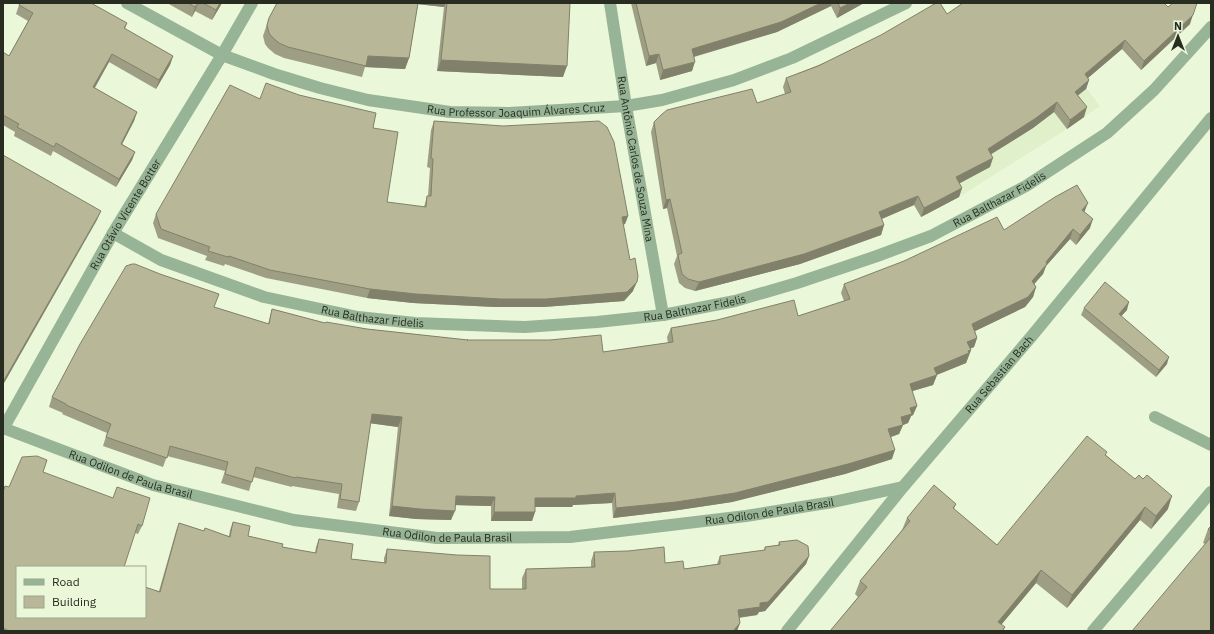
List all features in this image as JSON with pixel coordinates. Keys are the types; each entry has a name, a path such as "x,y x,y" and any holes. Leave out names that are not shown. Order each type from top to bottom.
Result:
{"street":[{"name":"Rua Professor Joaquim Álvares Cruz","path":"127,3 222,55 274,74 368,100 450,112 509,113 626,106 662,100 734,80 792,58 906,3"},
{"name":"Rua Otávio Vicente Botter","path":"3,428 113,233 222,55 252,3"},
{"name":"Rua Antônio Carlos de Souza Mina","path":"610,3 662,315"},
{"name":"Rua Balthazar Fidelis","path":"113,233 161,260 264,297 358,318 415,323 525,327 597,322 662,315 735,301 797,283 877,256 931,236 1015,192 1107,133 1154,90 1211,27"},
{"name":"Rua Sebastian Bach","path":"787,631 903,487 1031,337 1211,118"},
{"path":"1155,417 1211,445"},
{"name":"Rua Odilon de Paula Brasil","path":"3,428 153,485 294,520 437,538 570,537 746,516 833,502 903,487"},
{"path":"1093,631 1211,492"}],"shaded area":[{"path":"1046,37 1100,106 1067,129 959,197 948,104"}],"building":[{"path":"20,3 91,3 127,23 124,28 173,56 159,80 112,54 93,87 137,112 121,144 135,152 119,179 56,143 54,147 17,127 19,124 3,115 3,52 9,56 33,13 19,5"},
{"path":"188,3 198,3 195,7"},
{"path":"203,3 220,3 216,10"},
{"path":"277,3 418,3 409,58 368,56 366,66 288,47 279,43 272,37 269,33 267,25"},
{"path":"447,3 570,3 567,66 441,60"},
{"path":"636,3 821,3 781,22 692,49 695,62 663,70 659,54 649,56"},
{"path":"838,3 850,3 840,8"},
{"path":"936,3 940,3 947,14 963,3 1164,3 1168,7 1173,3 1197,3 1193,15 1144,61 1125,40 1085,74 1089,80 1075,92 1087,107 1070,120 1057,102 1036,118 988,149 993,158 956,177 962,188 924,208 918,196 879,212 884,225 804,254 699,282 688,279 682,274 678,255 682,253 670,199 666,200 654,122 667,110 752,89 757,103 791,92 786,78 818,66 881,35"},
{"path":"266,83 299,95 376,113 373,128 398,132 387,202 426,207 427,196 431,196 433,159 431,158 434,121 503,126 599,121 607,127 614,142 628,216 622,217 630,260 635,258 638,276 637,282 627,292 546,299 500,299 416,294 370,289 270,270 229,256 228,257 208,251 210,247 161,229 156,214 230,85 260,99"},
{"path":"3,155 101,211 3,382"},
{"path":"1077,185 1088,203 1082,210 1093,219 1080,235 1073,229 1046,262 1047,264 1032,281 1036,287 1028,297 972,324 977,338 967,342 971,350 968,351 969,353 934,368 937,375 910,384 917,406 910,408 912,414 901,417 903,425 888,429 895,450 848,464 735,493 676,502 616,508 615,493 576,496 576,498 535,498 535,512 494,512 495,497 456,496 455,511 392,506 402,417 372,414 359,502 340,499 342,484 295,478 256,467 252,482 225,474 228,462 170,446 167,458 106,437 111,424 66,405 52,397 80,344 126,266 132,264 219,294 214,307 269,324 272,309 325,323 468,340 550,340 601,335 603,352 673,342 671,328 717,320 794,300 798,316 850,299 844,284 904,261 997,217 1004,230 1055,197"},
{"path":"1105,282 1129,302 1119,314 1169,357 1159,370 1084,308"},
{"path":"1087,436 1107,452 1105,455 1135,479 1139,475 1143,479 1147,475 1172,496 1156,516 1145,507 1072,595 1041,570 998,622 1005,627 1002,631 830,631 867,587 860,581 910,521 907,518 934,485 956,504 953,508 997,545"},
{"path":"37,456 47,460 43,472 113,498 117,487 150,498 142,526 138,524 124,566 16,566 16,618 146,618 146,587 160,592 179,523 204,531 205,528 230,537 233,522 250,526 248,536 283,544 282,547 316,553 319,539 353,544 351,559 386,563 387,549 457,555 490,556 490,589 526,589 526,569 595,567 594,552 628,551 664,547 665,563 683,561 684,569 720,564 720,556 765,550 765,547 780,545 779,542 797,540 808,546 809,556 768,602 760,603 760,607 738,610 740,623 733,631 9,631 3,628 3,492 5,486 9,487 22,457"},
{"path":"1211,537 1211,631 1132,631"}]}
